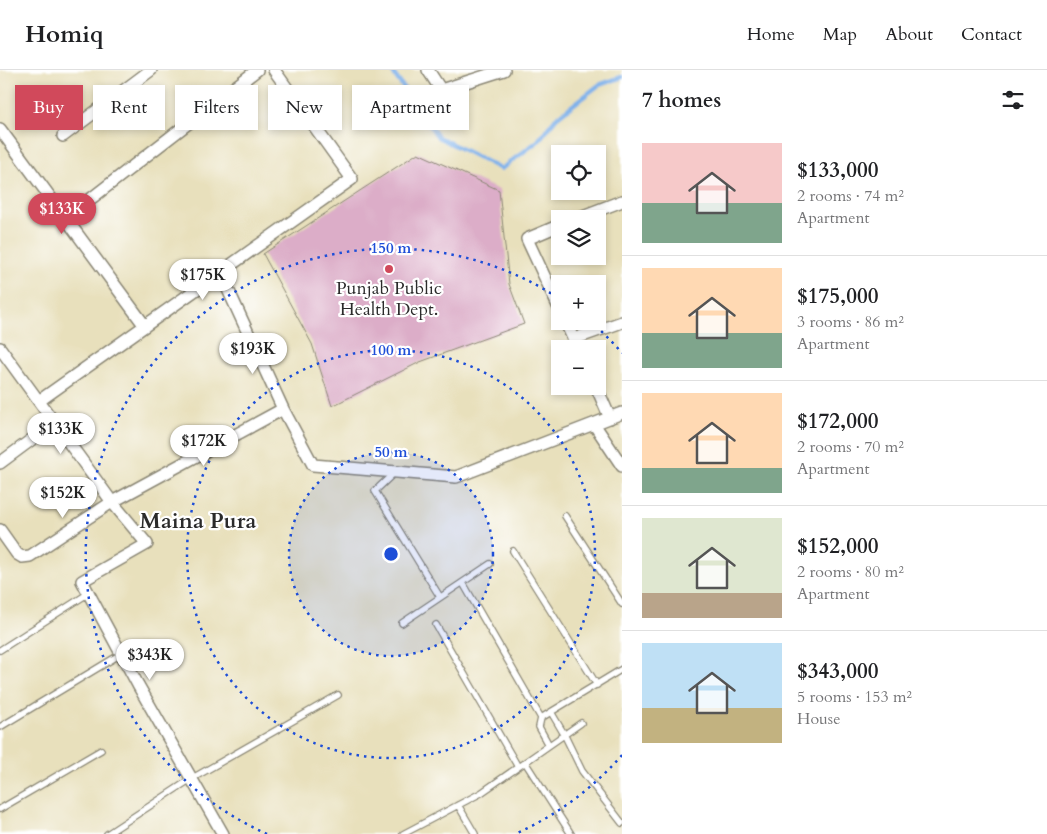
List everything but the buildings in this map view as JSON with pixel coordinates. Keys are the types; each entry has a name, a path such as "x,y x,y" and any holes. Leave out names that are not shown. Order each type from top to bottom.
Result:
{"street":[{"path":"63,136 151,70"},
{"path":"66,218 256,70"},
{"path":"39,401 352,178 274,70"},
{"path":"428,70 442,90 504,70"},
{"path":"0,129 145,326"},
{"path":"598,210 622,201"},
{"path":"551,229 527,239 551,291"},
{"path":"220,272 283,409 313,465 456,477 622,413"},
{"path":"584,340 622,322"},
{"path":"0,348 112,502 147,544 82,580 121,654 222,834"},
{"path":"600,395 610,418"},
{"path":"0,530 17,554 22,557 30,556 112,502 283,409"},
{"path":"0,463 54,423"},
{"path":"594,424 622,466"}],"lane":[{"path":"396,472 375,491 440,597"},
{"path":"564,516 622,604"},
{"path":"513,551 597,685"},
{"path":"402,623 490,564"},
{"path":"463,583 541,718 539,727 549,745"},
{"path":"0,650 89,593"},
{"path":"436,625 518,767"},
{"path":"0,727 121,654"},
{"path":"541,718 622,669"},
{"path":"107,834 192,780 338,695"},
{"path":"551,712 582,771 622,823"},
{"path":"403,834 481,793 580,723"},
{"path":"0,809 101,750"},
{"path":"525,762 571,834"},
{"path":"458,805 475,834"}],"waterway":[{"path":"391,70 438,137 501,169 538,141 556,118 599,85 622,77"}],"place":[{"name":"Punjab Public Health Dept.","path":"389,269"}],"district":[{"name":"Maina Pura","path":"198,520"}]}
